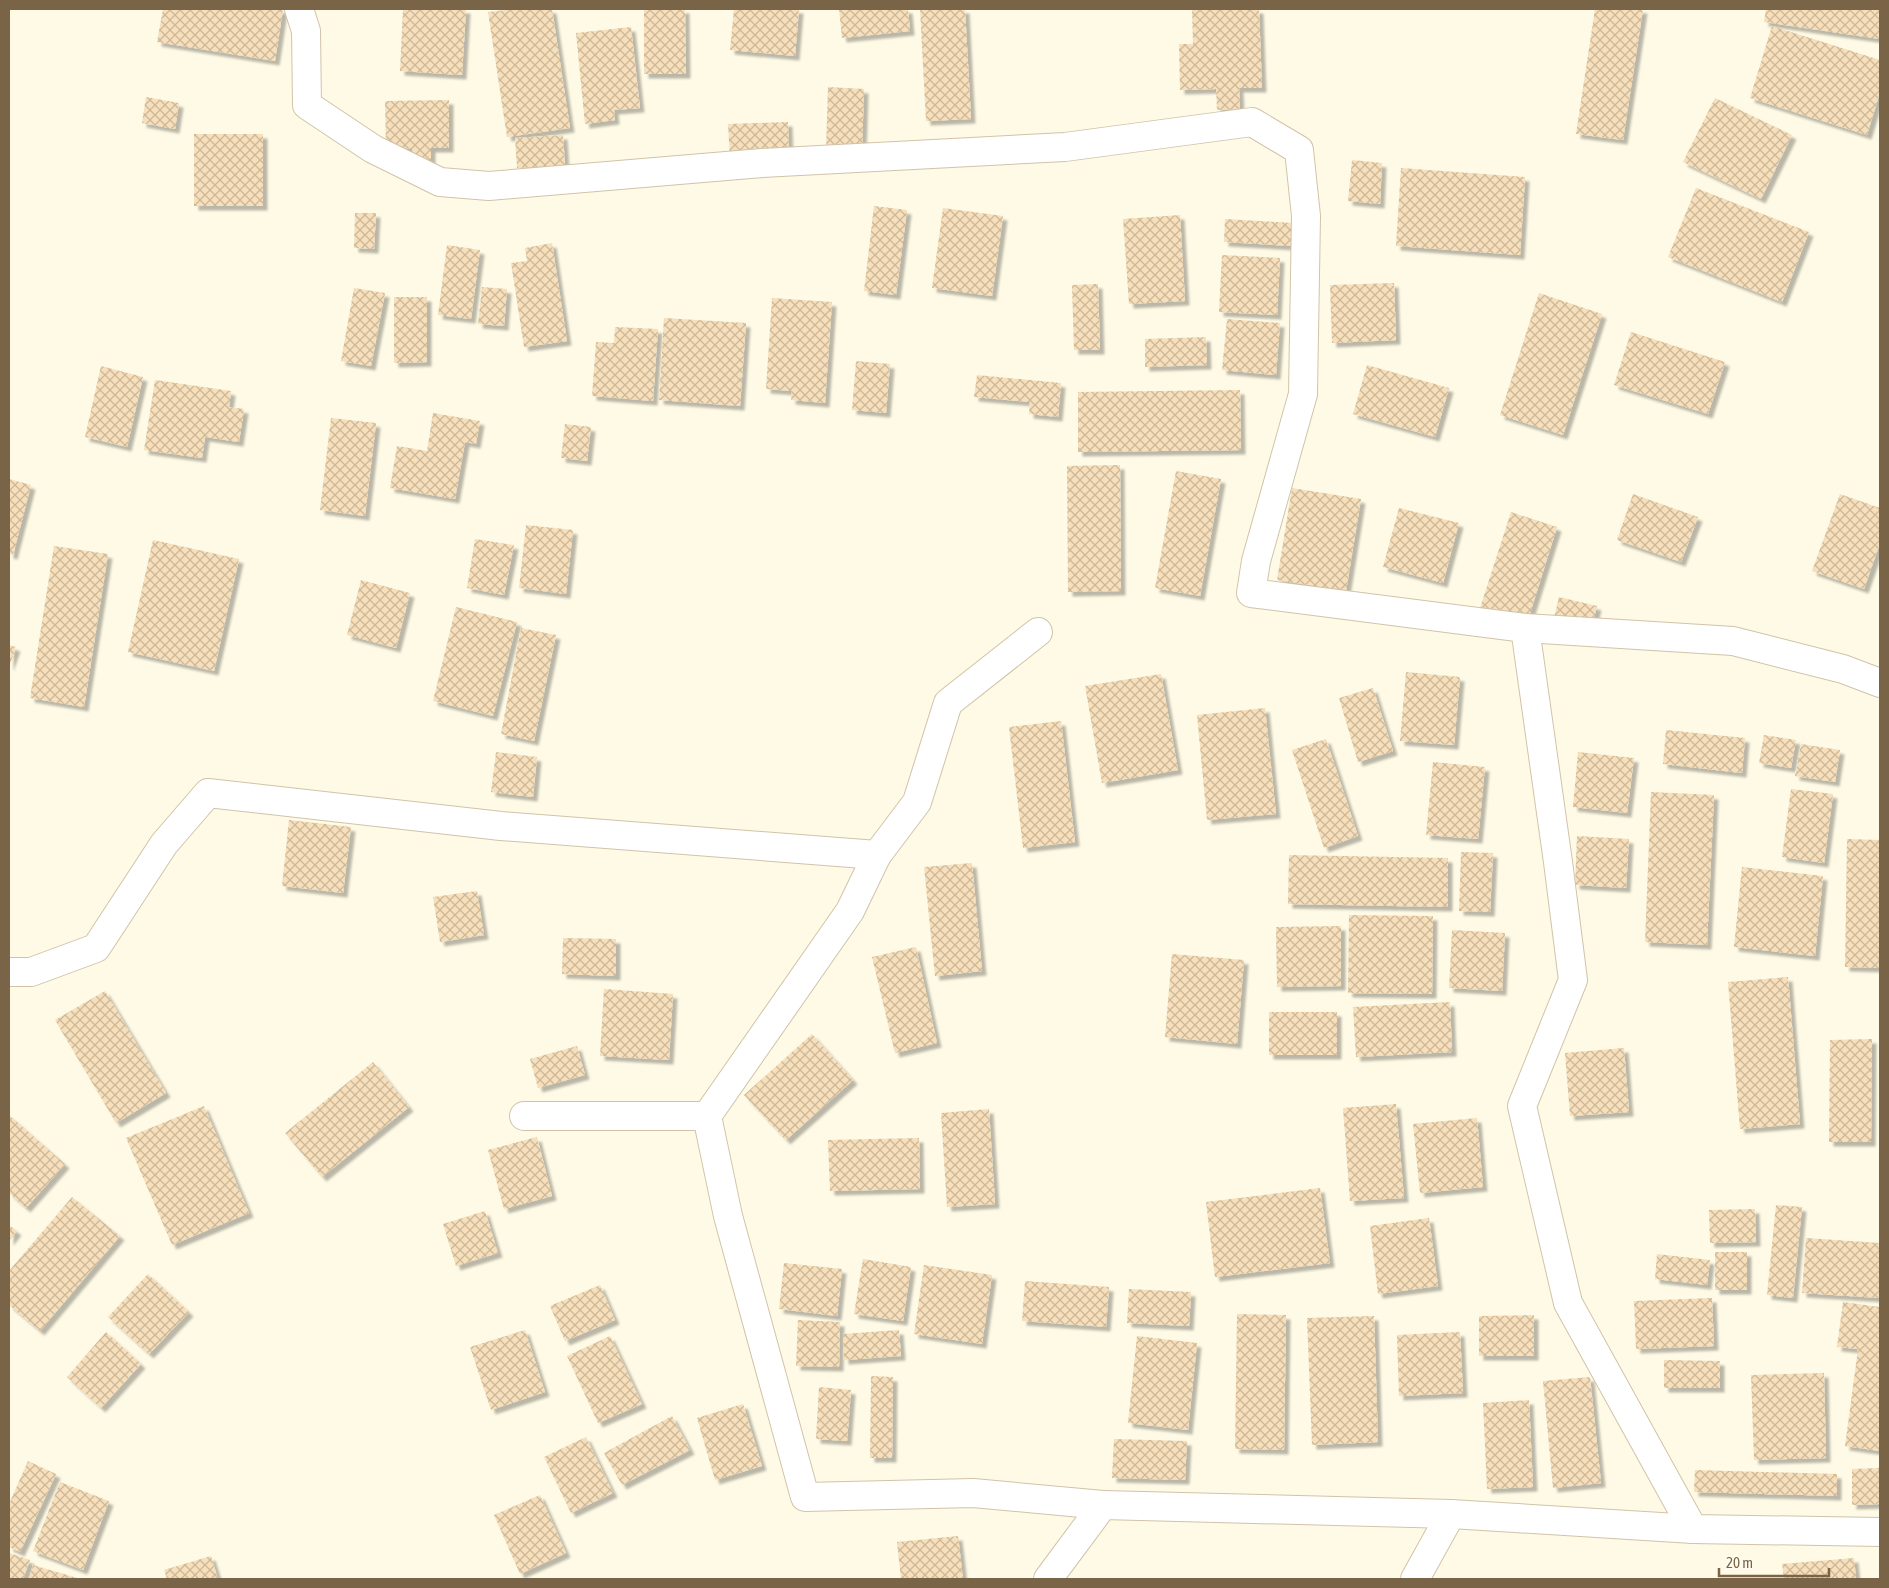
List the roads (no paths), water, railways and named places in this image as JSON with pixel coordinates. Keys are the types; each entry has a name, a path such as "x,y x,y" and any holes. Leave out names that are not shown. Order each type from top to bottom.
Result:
{"street":[{"path":"299,9 306,31 307,105 373,149 440,182 489,186 762,163 1065,147 1252,122 1299,150 1306,216 1303,394 1256,561 1251,593 1525,628 1733,641 1843,669 1880,683"},
{"path":"1525,628 1558,862 1572,980 1522,1106 1568,1303 1693,1529"},
{"path":"1038,632 948,703 917,802 877,855 850,911 707,1116 728,1216 805,1497 973,1493 1102,1505 1451,1514 1693,1529 1880,1532"},
{"path":"9,972 31,972 96,948 164,844 208,793 501,826 877,855"},
{"path":"524,1116 707,1116"},
{"path":"1048,1579 1102,1505"},
{"path":"1415,1579 1451,1514"}]}
